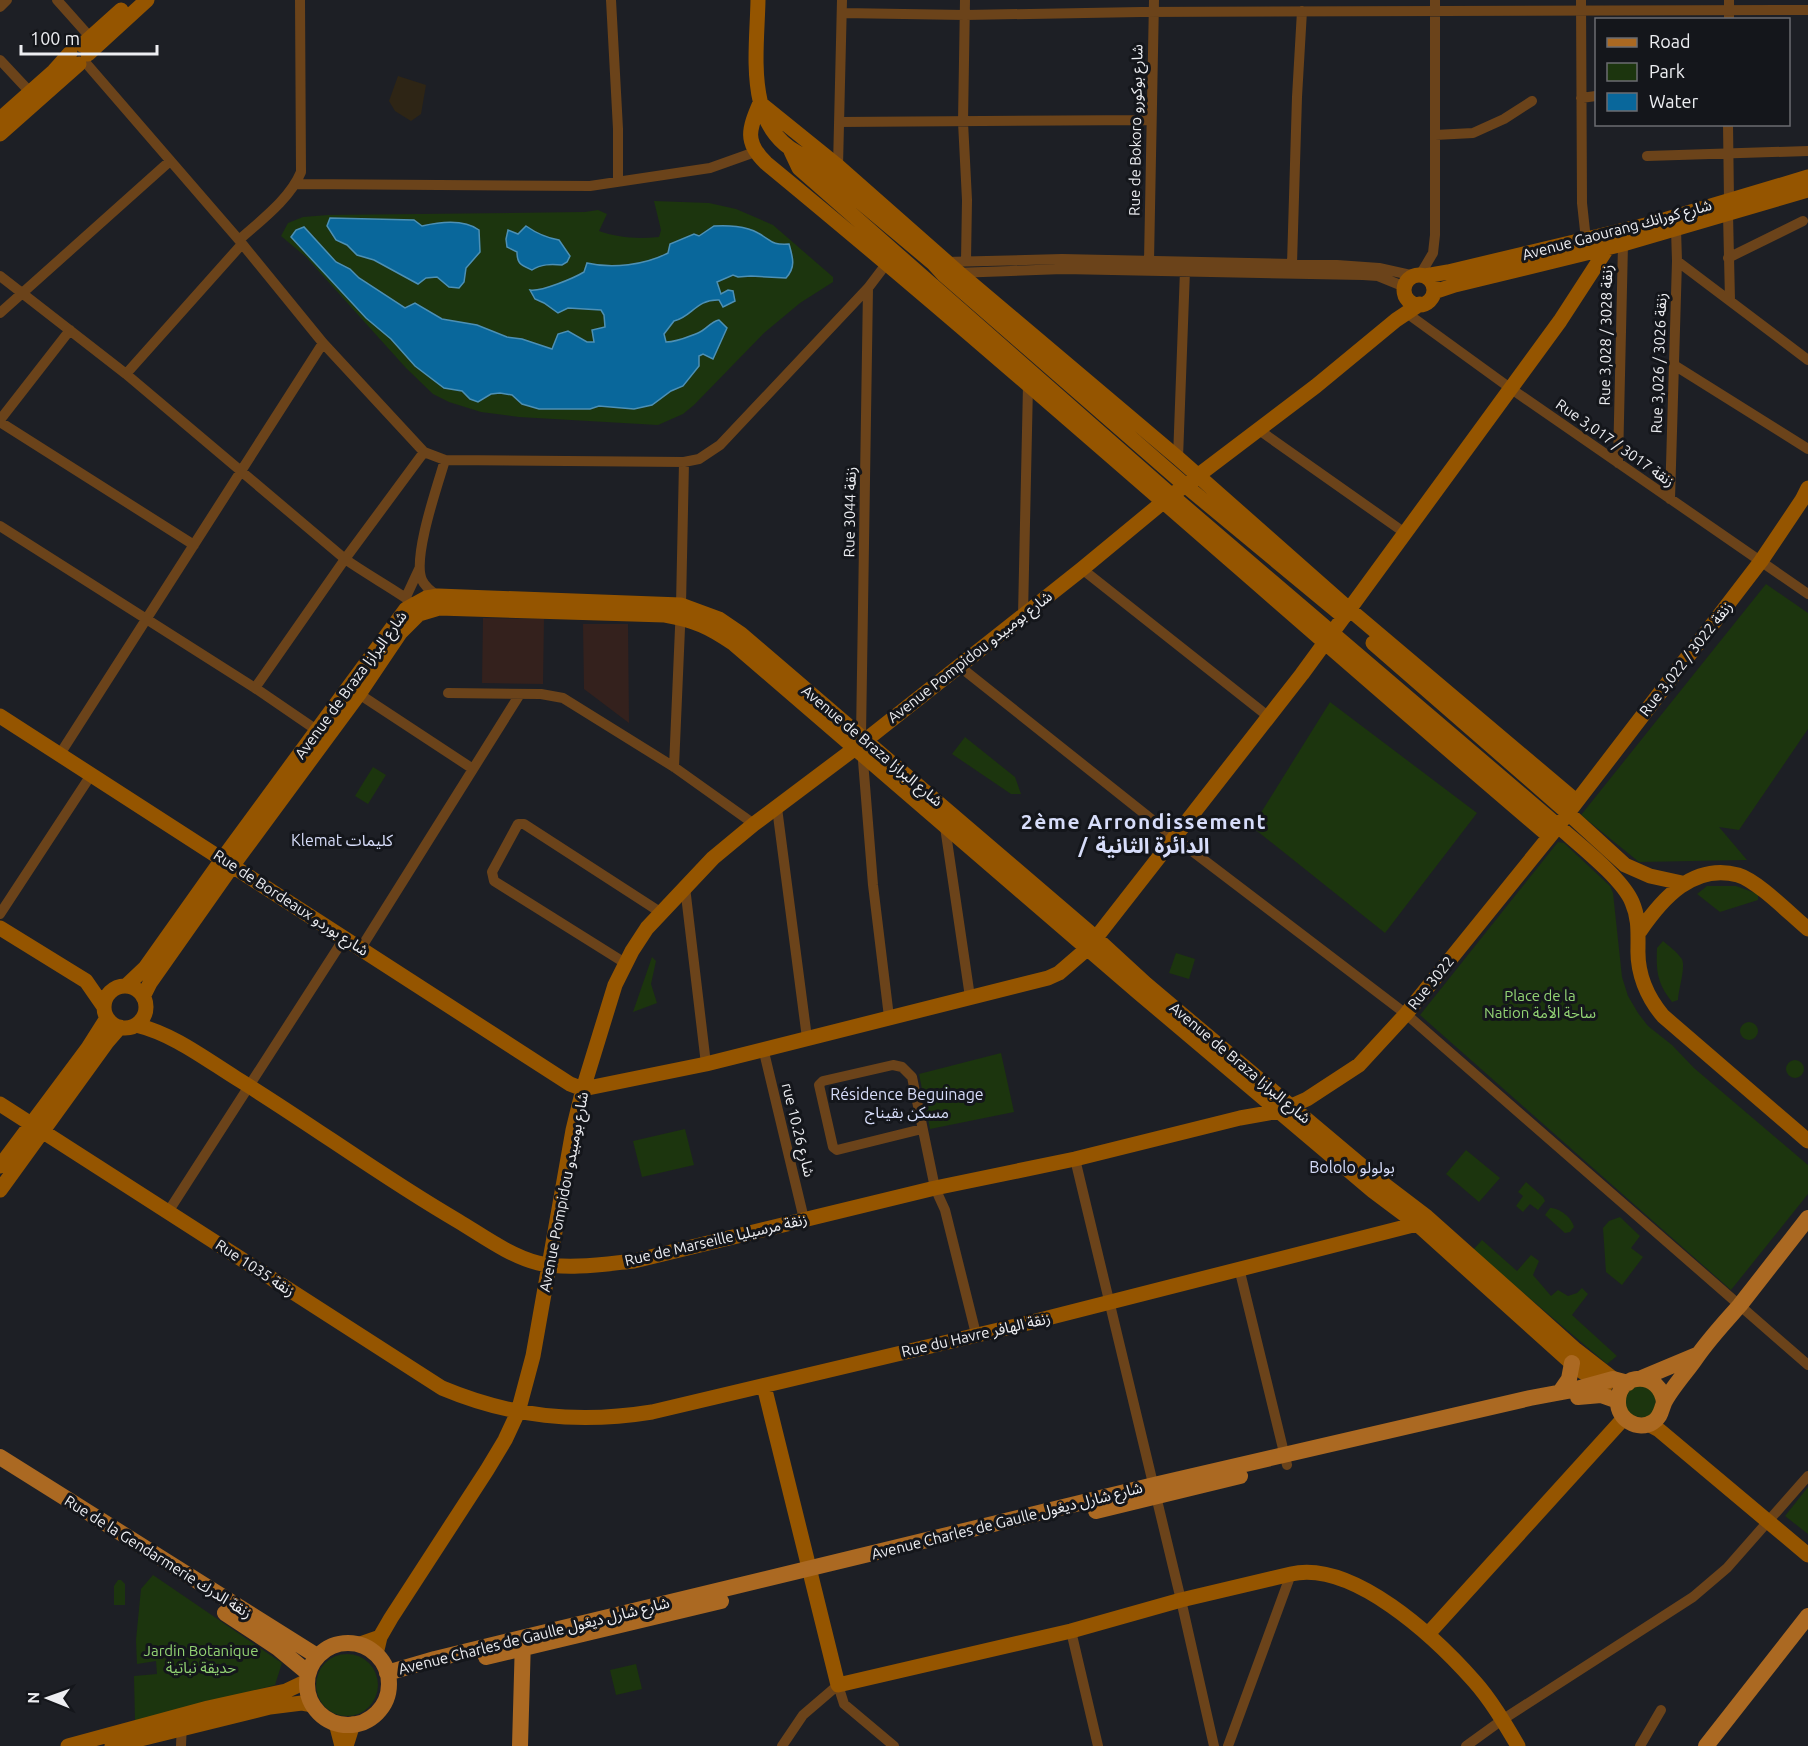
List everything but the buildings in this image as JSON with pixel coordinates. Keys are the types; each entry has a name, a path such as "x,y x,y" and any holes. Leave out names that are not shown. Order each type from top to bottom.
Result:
{"main road":[{"path":"0,134 133,0"},
{"path":"0,119 30,92 147,0"},
{"path":"758,0 757,62 760,103 768,128 791,151 799,168 1168,499 1553,831 1610,874 1632,901 1640,931 1639,966 1647,994 1654,1005 1663,1016 1808,1141"},
{"path":"760,103 753,119 750,135 754,152 1028,385 1168,499"},
{"path":"760,103 837,166 949,266 1186,486 1346,613"},
{"path":"791,151 807,157 949,266 1178,458 1346,613 1572,807 1625,865 1650,876 1682,883"},
{"name":"Avenue Gaourang شارع كورانك","path":"1434,292 1676,229 1808,177"},
{"name":"Avenue Gaourang شارع كورانك","path":"1412,294 1448,272 1654,223 1808,190"},
{"path":"584,1089 706,1064 1048,978 1059,973 1092,943 1269,717 1616,246"},
{"name":"Avenue Pompidou شارع بومبيدو","path":"376,1654 380,1637 487,1470 518,1412 533,1356 573,1130 609,1004 625,963 647,928 713,858 754,824 861,744 1259,429 1412,294 1429,301 1434,292"},
{"name":"Rue 3,022 / زنقة 3022","path":"1553,831 1761,561 1808,488"},
{"name":"Avenue de Braza شارع البرازا","path":"144,1001 150,983 228,862 401,615 415,604 426,598 438,596 681,611 719,619 741,634 861,744 1092,943 1138,993 1381,1182 1572,1363 1583,1372 1620,1387"},
{"name":"Avenue de Braza شارع البرازا","path":"415,604 439,608 665,615 681,611"},
{"name":"Avenue de Braza شارع البرازا","path":"123,986 145,968 359,694 400,633 415,617 415,604"},
{"name":"Rue de Bordeaux شارع بوردو","path":"0,716 570,1084 584,1089"},
{"name":"Avenue de Braza شارع البرازا","path":"861,744 945,826 1092,943"},
{"name":"Rue 3022","path":"1286,1109 1307,1099 1359,1065 1406,1014 1553,831"},
{"path":"1640,931 1657,906 1682,883 1716,873 1738,876 1755,884 1808,929"},
{"path":"0,928 86,981 133,988 144,1001 144,1016 136,1025 110,1018 86,981"},
{"path":"0,1190 88,1047 110,1018 108,994 123,986"},
{"name":"Rue de Marseille زنقة مرسيليا","path":"144,1001 169,1036"},
{"name":"Rue de Marseille زنقة مرسيليا","path":"136,1025 169,1036 454,1219 526,1259 550,1264 593,1265 634,1260 935,1188 1075,1159 1240,1118 1286,1109"},
{"name":"Rue 1035 زنقة","path":"0,1104 442,1388 500,1409 518,1412"},
{"path":"0,1166 37,1127"},
{"name":"Avenue Charles de Gaulle شارع شارل ديغول","path":"1664,1406 1698,1355 1808,1218"},
{"name":"Rue du Havre زنقة الهافر","path":"518,1412 584,1418 630,1416 1037,1321 1422,1220"},
{"name":"Avenue de Braza شارع البرازا","path":"1455,1250 1620,1387"},
{"name":"Avenue Charles de Gaulle شارع شارل ديغول","path":"388,1679 523,1643 1036,1524 1155,1491 1286,1460 1532,1404 1601,1395 1698,1355"},
{"path":"1560,1392 1572,1373 1572,1363"},
{"path":"1664,1406 1654,1421 1639,1425 1624,1418 1621,1413 1620,1387 1656,1383 1664,1396 1666,1421 1684,1452"},
{"path":"764,1386 838,1685 1071,1631 1181,1600 1304,1571 1336,1576 1394,1607 1428,1634 1475,1683 1518,1746"},
{"name":"Avenue Charles de Gaulle شارع شارل ديغول","path":"1286,1460 1560,1392 1620,1387"},
{"path":"1428,1634 1624,1418"},
{"path":"1648,1424 1659,1430 1808,1555"},
{"name":"Rue de la Gendarmerie زنقة الدرك","path":"0,1457 317,1656"},
{"name":"Rue de la Gendarmerie زنقة الدرك","path":"0,1468 235,1619 284,1653 308,1677"},
{"path":"1706,1746 1808,1616"},
{"path":"360,1644 380,1637"},
{"path":"519,1746 523,1643"},
{"path":"338,1644 360,1644 376,1654 382,1661 388,1679 387,1697 378,1711 365,1721 345,1723 326,1719 313,1705 308,1693 308,1677 317,1656 329,1647 338,1644"},
{"path":"112,1746 286,1691 308,1677"},
{"path":"68,1746 182,1722 270,1707 302,1703 313,1705"},
{"path":"344,1746 345,1723"}],"street":[{"path":"0,7 7,0"},
{"path":"57,0 82,53 323,343 424,452 445,460 684,462 699,459 720,445 868,288 886,263"},
{"path":"126,374 240,242 297,184 302,172 300,0"},
{"path":"611,0 618,129 618,182"},
{"path":"837,166 842,0"},
{"path":"949,266 967,200 963,122 965,0"},
{"path":"842,13 965,15 1154,6 1302,11 1435,5 1581,5 1808,10"},
{"path":"1412,294 1432,253 1435,235 1435,5"},
{"path":"1581,5 1582,203 1586,240"},
{"name":"Rue de Bokoro شارع بوكورو","path":"1149,261 1154,6"},
{"path":"1292,264 1302,11"},
{"path":"0,60 30,92"},
{"path":"1581,98 1595,96"},
{"path":"1435,135 1473,133 1504,119 1532,101"},
{"path":"839,122 1151,120"},
{"path":"1728,126 1730,300"},
{"path":"1647,156 1808,150"},
{"path":"297,184 590,186 710,168 754,152"},
{"path":"0,314 170,161"},
{"path":"1728,258 1803,221"},
{"name":"Rue 3,026 / زنقة 3026","path":"1670,499 1676,229"},
{"name":"Rue 3,028 / زنقة 3028","path":"1616,246 1618,463"},
{"path":"949,266 1149,261 1364,266 1412,294"},
{"path":"1677,261 1808,360"},
{"path":"949,266 1363,275 1378,276 1412,294"},
{"path":"1178,458 1185,270"},
{"path":"0,276 126,374 345,559 415,604 419,558 445,460"},
{"name":"Rue 3044 زنقة","path":"868,288 861,744 873,885 889,1017"},
{"name":"Rue 3,017 / زنقة 3017","path":"1412,294 1510,388 1808,594"},
{"path":"70,330 0,421 194,545"},
{"path":"60,754 323,343"},
{"path":"1674,365 1808,450"},
{"path":"1023,615 1028,385"},
{"path":"1259,429 1405,533"},
{"path":"255,688 345,559 424,452"},
{"path":"674,767 681,611 684,462"},
{"path":"0,526 255,688 318,731"},
{"path":"419,569 428,589 438,596"},
{"path":"1082,570 1269,717"},
{"path":"959,666 1175,838 1406,1014 1808,1365"},
{"path":"448,693 541,694 563,698 674,767 754,824"},
{"path":"359,694 474,769"},
{"path":"361,948 520,694"},
{"path":"0,914 90,775"},
{"path":"777,808 807,1038"},
{"path":"625,963 494,881 492,872 518,824 524,824 660,912"},
{"path":"945,826 970,997"},
{"path":"685,886 706,1064"},
{"path":"168,1212 345,937"},
{"name":"rue 10.26 شارع","path":"763,1048 804,1219"},
{"path":"922,1129 837,1150 833,1147 819,1085 823,1081 893,1065 902,1067 912,1077 935,1188 945,1210 976,1334"},
{"path":"1075,1159 1111,1302 1214,1746"},
{"path":"1239,1268 1286,1460"},
{"path":"1466,1746 1502,1720 1693,1597 1727,1568 1808,1476"},
{"path":"1228,1746 1291,1574"},
{"path":"1071,1631 1098,1746"},
{"path":"782,1746 803,1715 838,1685 844,1704 894,1746"},
{"path":"1640,1746 1661,1710"},
{"path":"181,1746 182,1722"}],"shaded area":[{"path":"398,76 426,85 421,114 411,121 395,111 389,101"},
{"path":"483,618 544,619 543,684 482,683"},
{"path":"583,624 628,624 629,723 584,689"}],"green space":[{"path":"654,201 709,203 736,209 773,225 833,277 833,282 800,303 764,333 694,405 683,414 658,425 519,417 481,412 449,402 433,394 406,368 306,257 281,236 288,223 303,217 598,210 607,214 599,231 628,237 659,237 661,230"},
{"path":"1766,584 1808,613 1808,729 1739,830 1719,827 1747,860 1639,862 1581,815"},
{"path":"1330,702 1477,813 1385,933 1252,827"},
{"path":"965,737 1015,777 1021,794 1011,794 952,754"},
{"path":"373,767 386,775 368,804 355,796"},
{"name":"Place de la Nation ساحة الأمة","path":"1558,842 1564,843 1610,886 1613,893 1622,977 1628,996 1648,1026 1808,1165 1808,1194 1731,1290 1420,1015"},
{"path":"1707,886 1736,886 1758,894 1758,900 1720,912 1697,894"},
{"path":"1663,941 1683,961 1678,1000 1672,1002 1660,983 1657,970 1657,948"},
{"path":"1176,953 1195,959 1189,979 1169,973"},
{"path":"652,957 656,961 651,984 657,1003 633,1012"},
{"path":"1749,1022 1755,1025 1758,1031 1755,1037 1749,1040 1743,1037 1740,1031 1743,1025"},
{"path":"1001,1053 1014,1112 930,1129 919,1074"},
{"path":"1795,1060 1801,1063 1804,1069 1801,1075 1795,1078 1789,1075 1786,1069 1789,1063"},
{"path":"685,1129 694,1165 642,1177 633,1141"},
{"path":"1466,1150 1500,1178 1479,1202 1446,1174"},
{"path":"1526,1182 1545,1201 1538,1210 1530,1204 1523,1212 1516,1206 1523,1196 1518,1192"},
{"path":"1550,1208 1568,1217 1574,1227 1570,1232 1565,1233 1545,1215"},
{"path":"1620,1217 1640,1236 1631,1248 1643,1257 1622,1285 1606,1272 1603,1228 1609,1221"},
{"path":"1482,1240 1517,1271 1531,1255 1539,1261 1533,1275 1551,1296 1558,1290 1568,1296 1577,1293 1582,1288 1588,1294 1572,1315 1617,1356 1607,1364 1473,1250"},
{"path":"1636,1384 1658,1391 1652,1419 1628,1415 1623,1397"},
{"path":"1808,1487 1808,1534 1785,1516"},
{"name":"Jardin Botanique حديقة نباتية","path":"153,1575 282,1663 275,1685 135,1721 134,1676 157,1674 156,1661 137,1664 136,1640 141,1589"},
{"path":"118,1580 125,1584 125,1605 114,1605 114,1586"},
{"path":"347,1654 369,1663 378,1685 369,1707 347,1716 325,1707 316,1685 325,1663"},
{"path":"636,1664 642,1689 616,1695 610,1670"}],"water":[{"path":"330,218 414,220 422,226 444,223 466,224 479,230 480,252 466,268 464,282 459,288 449,287 437,277 426,278 418,284 374,260 357,255 347,245 336,240 327,226"},
{"path":"526,226 542,235 559,240 570,256 567,262 562,265 543,266 532,270 520,264 517,252 507,247 506,239 508,230 518,234"},
{"path":"714,226 742,227 775,243 789,244 792,258 791,270 786,278 733,275 717,282 721,294 728,290 733,291 735,301 723,307 719,300 705,302 674,321 664,334 666,342 678,340 701,332 719,320 727,328 713,359 703,354 699,356 699,366 683,386 671,391 652,405 634,409 599,406 590,409 539,409 522,404 512,395 491,394 478,402 470,399 462,391 444,388 415,366 391,339 366,318 291,237 296,230 304,227 336,262 350,269 359,278 405,308 415,303 442,319 477,325 507,337 522,339 552,349 558,334 568,331 587,342 594,342 592,330 605,327 604,315 601,310 568,308 558,313 535,299 530,290 549,287 573,278 584,272 587,263 618,266 659,257 668,253 670,244 694,234 699,236"}],"district":[{"name":"2ème Arrondissement / الدائرة الثانية","path":"1144,834"},
{"name":"Klemat كليمات","path":"342,840"},
{"name":"Résidence Beguinage مسكن بقيناج","path":"907,1103"},
{"name":"Bololo بولولو","path":"1352,1167"}]}
